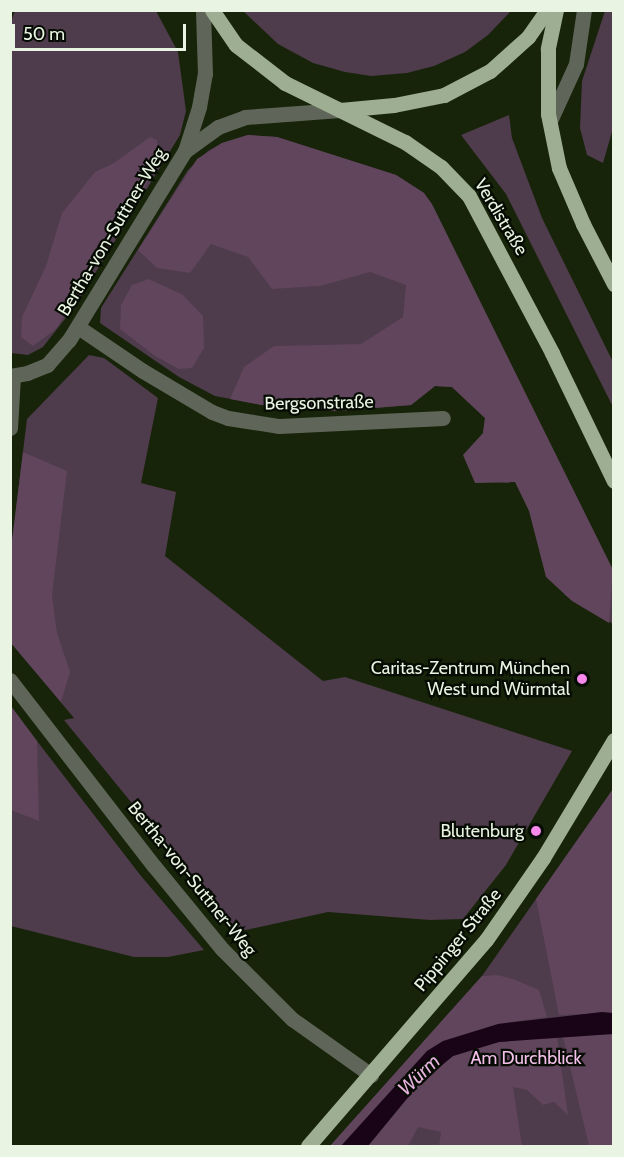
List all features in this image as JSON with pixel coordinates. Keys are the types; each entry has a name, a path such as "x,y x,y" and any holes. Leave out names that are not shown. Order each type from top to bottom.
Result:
{"main road":[{"name":"Verdistraße","path":"212,10 236,45 285,83 405,141 441,167 469,196 513,275 614,481"},
{"path":"340,110 394,105 444,95 490,71 528,37 547,10"},
{"path":"556,10 548,49 550,122 559,168 583,225 614,284"},
{"name":"Pippinger Straße","path":"308,1146 479,948 521,893 614,740"}],"street":[{"path":"185,151 199,107 205,74 203,10"},
{"path":"550,122 576,64 584,10"},
{"name":"Bertha-von-Suttner-Weg","path":"10,428 12,376 46,365 59,353 78,327 185,151 218,127 245,117 340,110"},
{"name":"Bergsonstraße","path":"78,327 142,371 212,412 228,418 279,426 443,418"},
{"name":"Bertha-von-Suttner-Weg","path":"10,680 154,866 222,949 292,1019 371,1075"}],"green space":[{"path":"15,11 156,11 178,52 186,111 180,135 75,306 43,347 28,355 11,353 10,24"},
{"path":"243,11 511,11 488,35 465,52 434,66 407,73 371,76 313,63 278,44"},
{"path":"605,11 613,11 614,125 603,163 587,155 580,128 582,81"},
{"path":"509,115 512,138 542,218 613,362 613,407 506,194 461,135"},
{"path":"248,135 277,137 396,175 424,193 613,570 613,624 565,595 560,586 552,496 483,433 485,418 452,387 435,386 411,405 337,411 262,405 215,396 179,377 100,323 101,308 188,170 208,151 222,143"},
{"path":"248,135 277,137 396,175 424,193 432,204 613,570 609,623 572,601 546,577 529,511 515,482 475,483 463,455 483,433 485,418 452,387 435,386 411,405 337,411 262,405 230,399 244,367 274,346 361,344 403,317 406,285 370,272 320,286 272,289 248,257 211,244 190,273 157,268 138,250 197,159 222,143"},
{"path":"150,137 157,140 159,164 56,329 33,346 21,337 22,317 46,266 62,213 95,172 114,163"},
{"path":"149,279 183,295 203,316 204,348 192,368 179,369 155,356 120,329 121,305 132,285"},
{"path":"89,355 104,358 158,398 141,483 176,492 165,556 323,681 345,677 572,751 506,865 463,919 430,920 328,912 237,932 64,720 74,718 11,643 11,549 27,419"},
{"path":"23,452 67,471 52,595 57,633 70,672 61,702 11,643 11,549"},
{"path":"10,706 141,876 204,950 168,957 134,957 11,926"},
{"path":"11,706 37,741 39,821 11,810"},
{"name":"Am Durchblick","path":"613,789 613,1146 330,1146 482,976"},
{"path":"613,789 613,1013 559,1015 536,899"},
{"path":"497,975 539,990 547,1017 498,1024 427,1051 341,1146 330,1146 482,976"},
{"path":"613,1034 613,1146 589,1146 563,1037"},
{"path":"557,1037 568,1115 554,1102 543,1105 527,1090 513,1087 522,1146 439,1146 441,1132 418,1127 408,1146 368,1146 419,1084 453,1056 499,1042"}],"water":[{"name":"Würm","path":"602,1012 613,1013 613,1034 499,1042 453,1056 419,1084 368,1146 341,1146 427,1051 443,1041 498,1024"}],"place":[{"name":"Caritas-Zentrum München West und Würmtal","path":"582,679"},
{"name":"Blutenburg","path":"536,831"}]}
